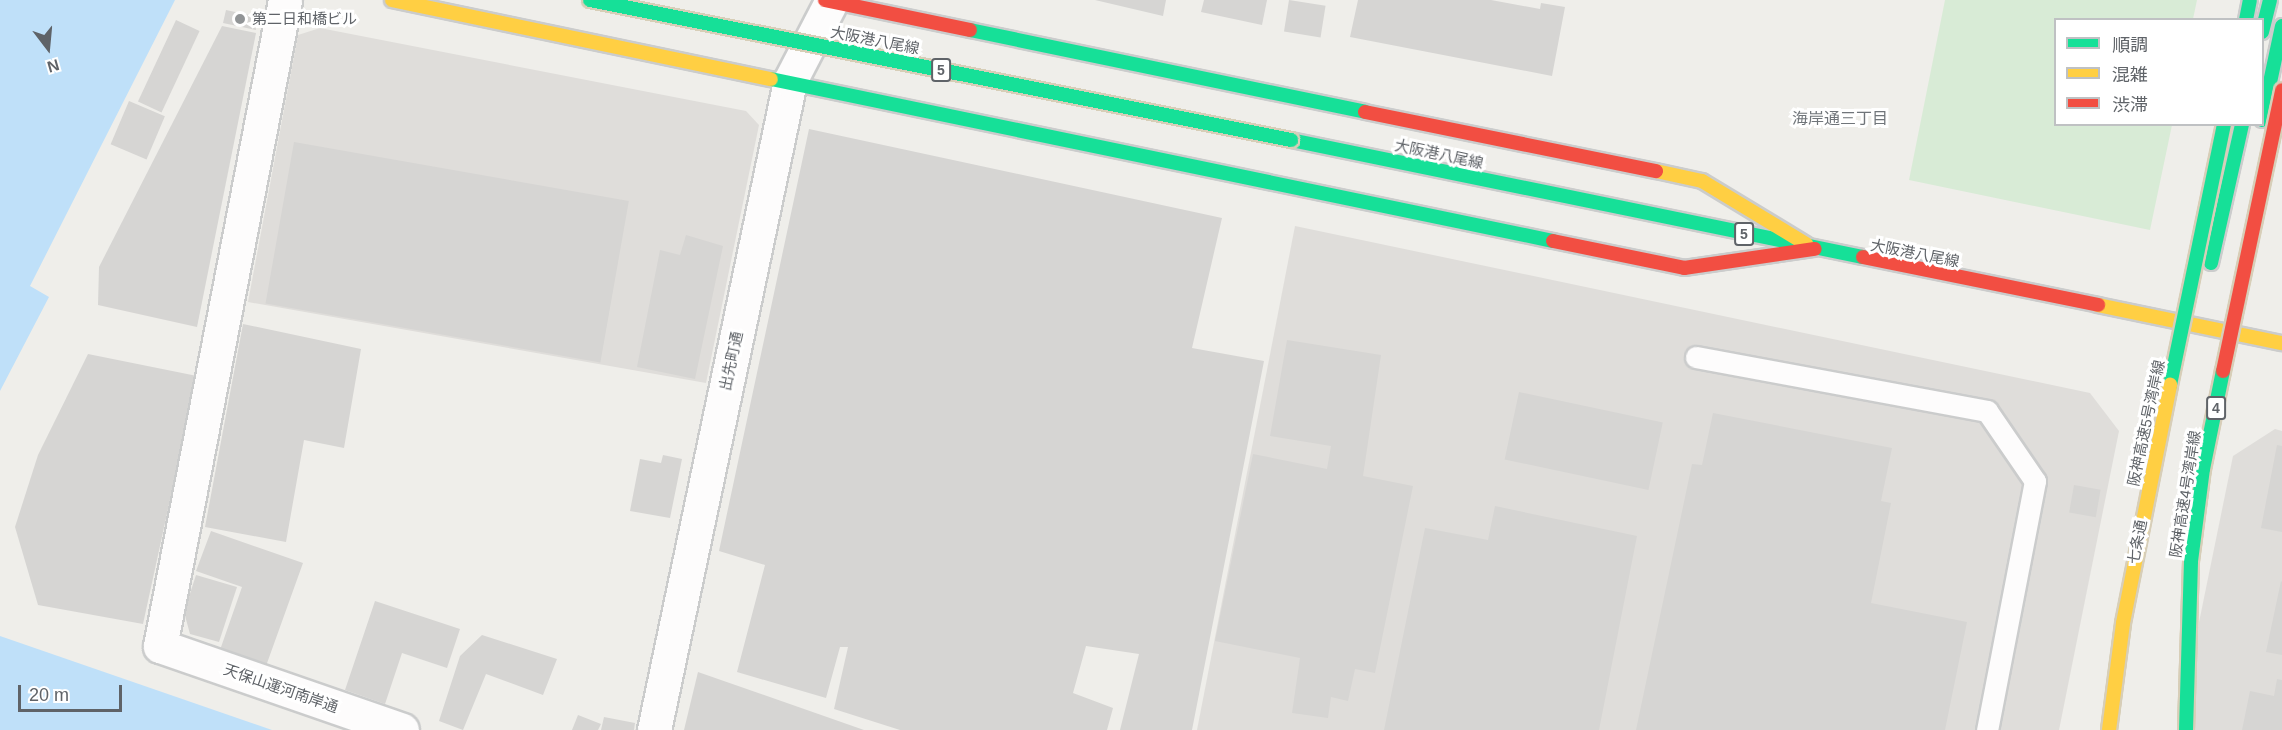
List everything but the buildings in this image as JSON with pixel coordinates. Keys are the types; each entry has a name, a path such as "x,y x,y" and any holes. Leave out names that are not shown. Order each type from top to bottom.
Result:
{"main road":[{"path":"392,0 1684,268 1815,249"},
{"name":"大阪港八尾線","path":"590,0 1292,140 2282,343"},
{"path":"830,0 1702,181 1815,249"},
{"path":"2237,18 2241,0"},
{"path":"2246,18 2250,0"},
{"path":"2264,24 2270,0"},
{"path":"2264,111 2282,26"},
{"name":"阪神高速4号湾岸線","path":"2186,730 2191,561 2203,469 2282,90"},
{"path":"2112,730 2122,623 2143,477 2216,126"},
{"name":"阪神高速5号湾岸線","path":"2112,730 2144,513 2224,126"},
{"path":"2207,282 2242,126"},
{"path":"2174,605 2190,470 2262,126"},
{"name":"七条通","path":"2112,730 2174,442"},
{"path":"2172,685 2172,730"}],"street":[{"name":"天保山運河南岸通","path":"285,0 160,646 402,730"},
{"name":"出先町通","path":"654,730 790,81 830,0"}],"lane":[{"path":"1696,357 1987,411 2035,481 1987,730"}],"shaded area":[{"path":"320,28 746,111 759,125 706,383 248,302 298,35"},
{"path":"1295,226 2090,393 2119,431 2059,730 1197,730"},
{"path":"2275,429 2282,431 2282,730 2177,730 2233,456"}],"green space":[{"path":"1945,0 2197,0 2193,18 2054,18 2054,126 2172,126 2150,230 1909,180"}],"water":[{"path":"0,0 175,0 30,286 49,297 0,391"},
{"path":"0,636 272,730 0,730"}],"traffic: fast":[{"path":"590,0 1291,140"},
{"path":"2246,18 2250,0"},
{"path":"2264,24 2270,0"},
{"path":"2264,111 2282,26"},
{"path":"970,30 1365,112"},
{"path":"771,79 1553,241"},
{"path":"2170,385 2224,126"},
{"path":"2211,263 2242,126"},
{"path":"1291,140 1863,257"},
{"path":"2186,730 2191,561 2203,469 2223,371"}],"traffic: slow":[{"path":"392,0 771,79"},
{"path":"1656,171 1702,181 1806,244"},
{"path":"2098,305 2282,343"},
{"path":"2109,730 2123,623 2170,385"}],"traffic: jam":[{"path":"825,0 970,30"},
{"path":"2223,371 2282,90"},
{"path":"1365,112 1656,171"},
{"path":"1553,241 1684,268 1815,249"},
{"path":"1863,257 2098,305"}],"place":[{"name":"第二日和橋ビル","path":"240,19"}],"district":[{"name":"海岸通三丁目","path":"1840,119"}]}
